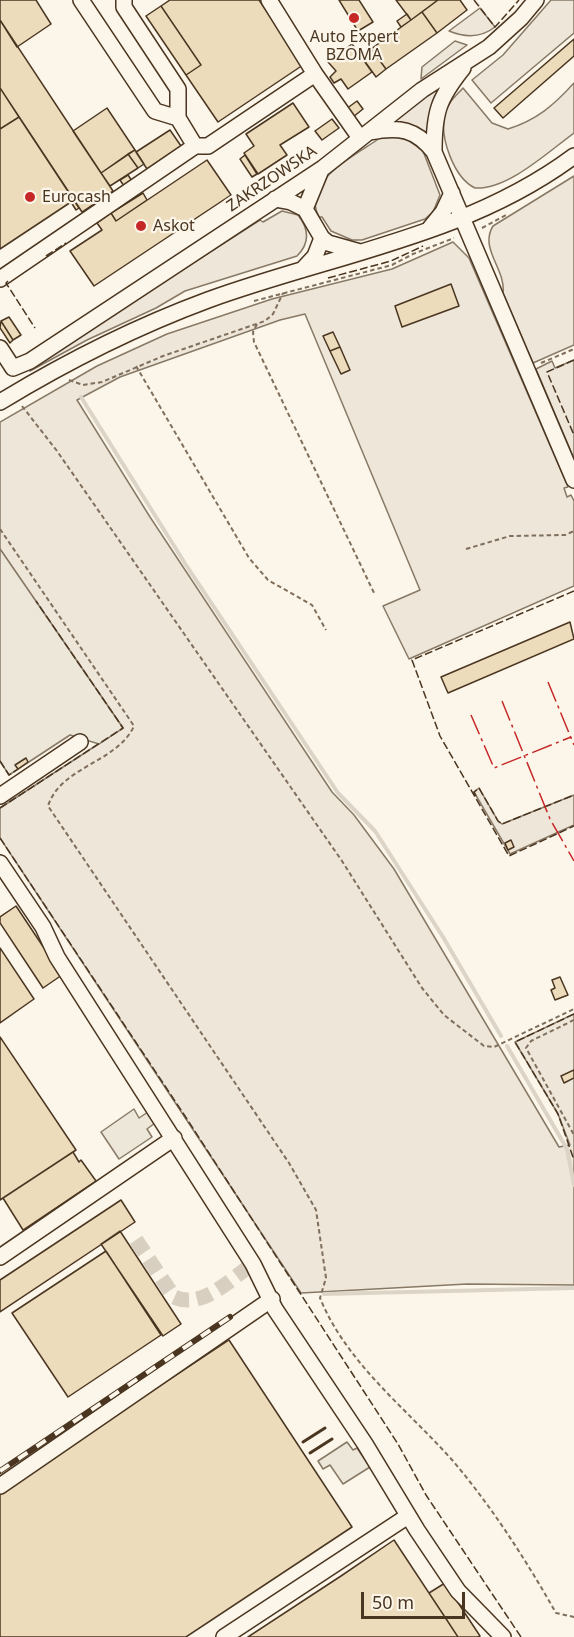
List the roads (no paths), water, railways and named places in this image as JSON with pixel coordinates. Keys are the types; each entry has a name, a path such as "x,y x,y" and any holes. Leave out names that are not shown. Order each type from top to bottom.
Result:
{"street":[{"path":"81,0 155,111 178,118"},
{"path":"124,0 124,8 178,89 178,118 195,146"},
{"path":"269,0 315,74 364,135 391,129 410,131 425,140 434,152 574,480"},
{"name":"ZAKRZOWSKA","path":"0,348 13,368 30,362 323,168 422,90 469,61 500,38 536,0"},
{"path":"434,152 436,112 447,89 469,61"},
{"path":"0,279 195,146 208,146 315,74"},
{"path":"0,402 53,371 127,333 177,313 463,217 500,202 574,156"},
{"path":"305,209 323,168"},
{"path":"427,230 443,212 452,193"},
{"path":"275,199 291,202 305,209 322,238 337,246 360,252"},
{"path":"302,270 315,256 322,238"},
{"path":"0,796 80,742"},
{"path":"0,863 43,927 57,957 253,1264 272,1299 275,1310 367,1447 408,1516 458,1591 502,1637"},
{"path":"0,1257 174,1138"},
{"path":"0,1486 272,1299"},
{"path":"224,1637 408,1516"}],"waterway":[{"path":"81,397 186,565 338,793 375,831 443,937 501,1036"},
{"path":"507,1046 567,1149 574,1185"},
{"path":"324,1294 574,1288"}],"tunnel":[{"path":"136,1240 174,1297 184,1300 195,1299 215,1291 253,1264"}],"railway":[{"path":"0,1471 230,1317"}],"place":[{"name":"Auto Expert BZOMA","path":"354,18"},
{"name":"Eurocash","path":"30,197"},
{"name":"Askot","path":"141,226"}]}
